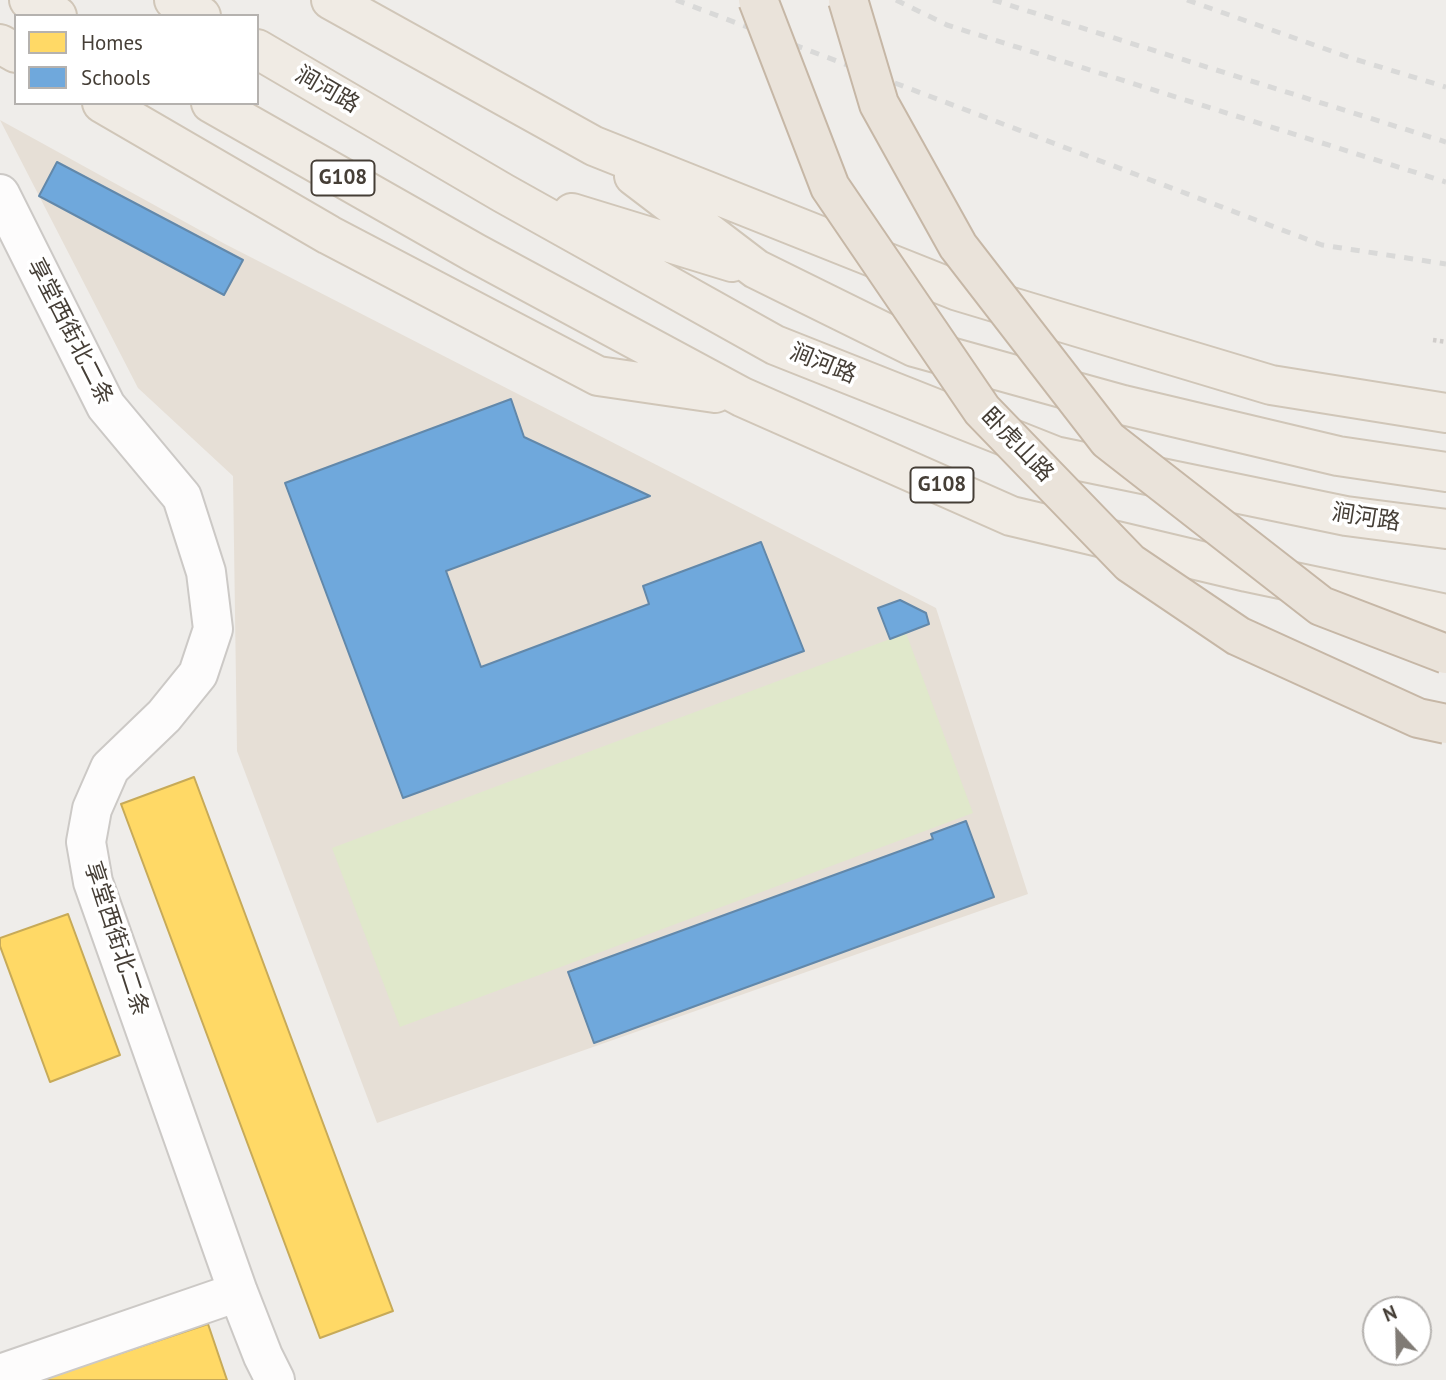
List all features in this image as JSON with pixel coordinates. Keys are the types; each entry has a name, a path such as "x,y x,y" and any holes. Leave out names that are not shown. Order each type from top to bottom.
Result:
{"highway":[{"name":"卧虎山路","path":"758,0 831,187 982,410 1130,563 1238,636 1418,718 1446,724"},
{"path":"848,0 879,104 958,246 1108,440 1321,606 1446,654"}],"main road":[{"path":"29,0 54,14"},
{"path":"174,0 198,14"},
{"path":"331,0 594,146 958,291 1271,384 1446,413"},
{"name":"涧河路","path":"259,50 503,193 775,345 1055,456 1346,516 1446,529"},
{"path":"105,105 329,235 598,376 742,397"},
{"name":"G108","path":"215,105 475,253 742,397 1012,516 1247,572 1446,614"},
{"path":"594,146 756,269"},
{"path":"503,193 756,269 914,346 1123,405 1324,453 1446,472"}],"street":[{"name":"享堂西街北二条","path":"0,194 106,406 182,498 206,572 213,629 198,674 164,716 110,768 92,809 86,842 93,882 262,1356 275,1380"},
{"path":"0,1374 239,1292"}],"path":[{"path":"1433,340 1446,342"}],"shaded area":[{"path":"0,120 225,244 936,608 1028,894 377,1123 237,751 233,476 138,388"}],"green space":[{"path":"906,633 973,813 400,1027 332,848"}],"building: Homes":[{"path":"194,777 393,1311 320,1338 121,804"},
{"path":"68,914 120,1055 50,1082 0,946 0,938"},
{"path":"208,1324 227,1380 40,1380"}],"building: Schools":[{"path":"57,162 243,260 224,295 39,196"},
{"path":"511,399 524,437 650,496 446,571 481,667 649,604 643,586 761,542 804,651 403,798 285,483"},
{"path":"900,600 926,613 929,624 890,639 878,608"},
{"path":"966,821 994,897 594,1043 568,972 933,839 931,834"}],"railway":[{"path":"676,0 1322,245 1446,264"},
{"path":"896,0 947,25 1446,182"},
{"path":"993,0 1446,142"},
{"path":"1187,0 1351,58 1446,87"}]}
